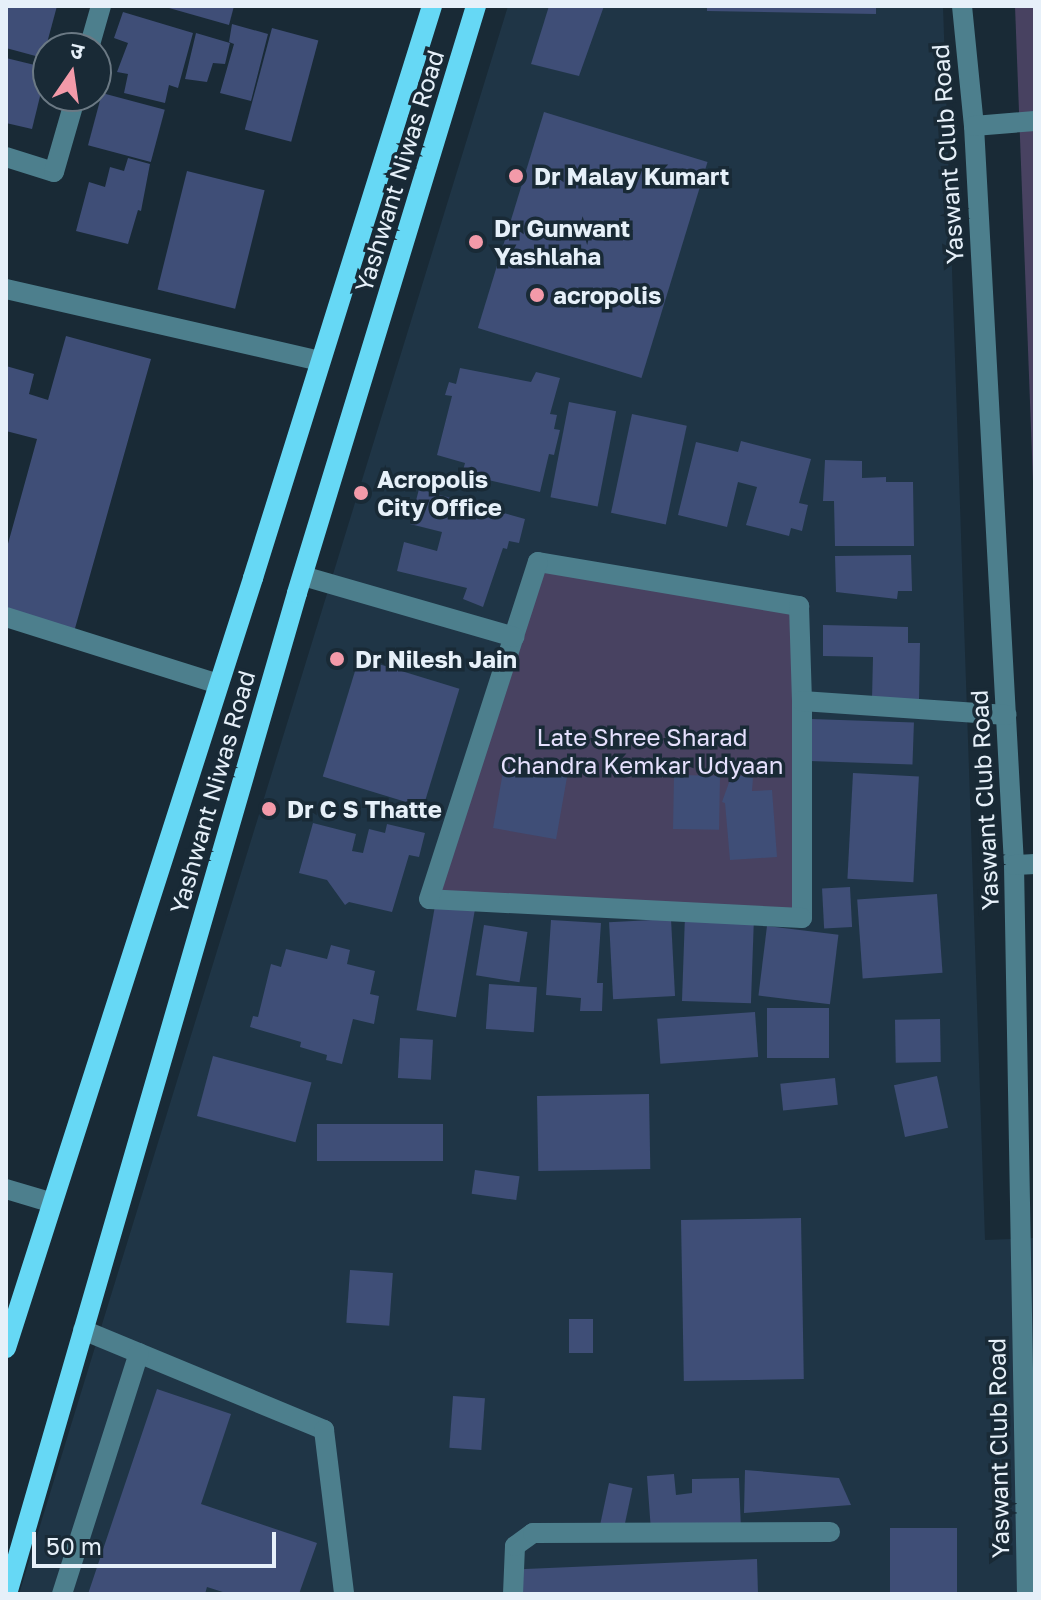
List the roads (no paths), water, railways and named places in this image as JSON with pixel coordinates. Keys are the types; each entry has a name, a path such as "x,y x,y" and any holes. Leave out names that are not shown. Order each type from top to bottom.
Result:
{"main road":[{"name":"Yashwant Niwas Road","path":"6,1348 432,6"},
{"name":"Yashwant Niwas Road","path":"7,1594 303,576 476,6"}],"street":[{"path":"94,32 101,6"},
{"name":"Yaswant Club Road","path":"962,6 974,126 1007,715 1025,864 1027,1594"},
{"path":"6,157 54,172 71,112"},
{"path":"974,126 1035,121"},
{"path":"6,289 320,361"},
{"path":"538,562 799,606 802,701 802,918 429,899 538,562"},
{"path":"303,576 514,637"},
{"path":"6,617 218,684"},
{"path":"802,701 1007,715"},
{"path":"6,1189 50,1202"},
{"path":"83,1330 324,1430 344,1594"},
{"path":"62,1594 139,1353"},
{"path":"513,1594 515,1546 533,1533 830,1532"}],"place":[{"name":"Dr Malay Kumart","path":"516,176"},
{"name":"Dr Gunwant Yashlaha","path":"476,242"},
{"name":"acropolis","path":"537,295"},
{"name":"Acropolis City Office","path":"361,493"},
{"name":"Dr Nilesh Jain","path":"337,659"},
{"name":"Dr C S Thatte","path":"269,809"}],"park label":[{"name":"Late Shree Sharad Chandra Kemkar Udyaan","path":"642,751"}]}
